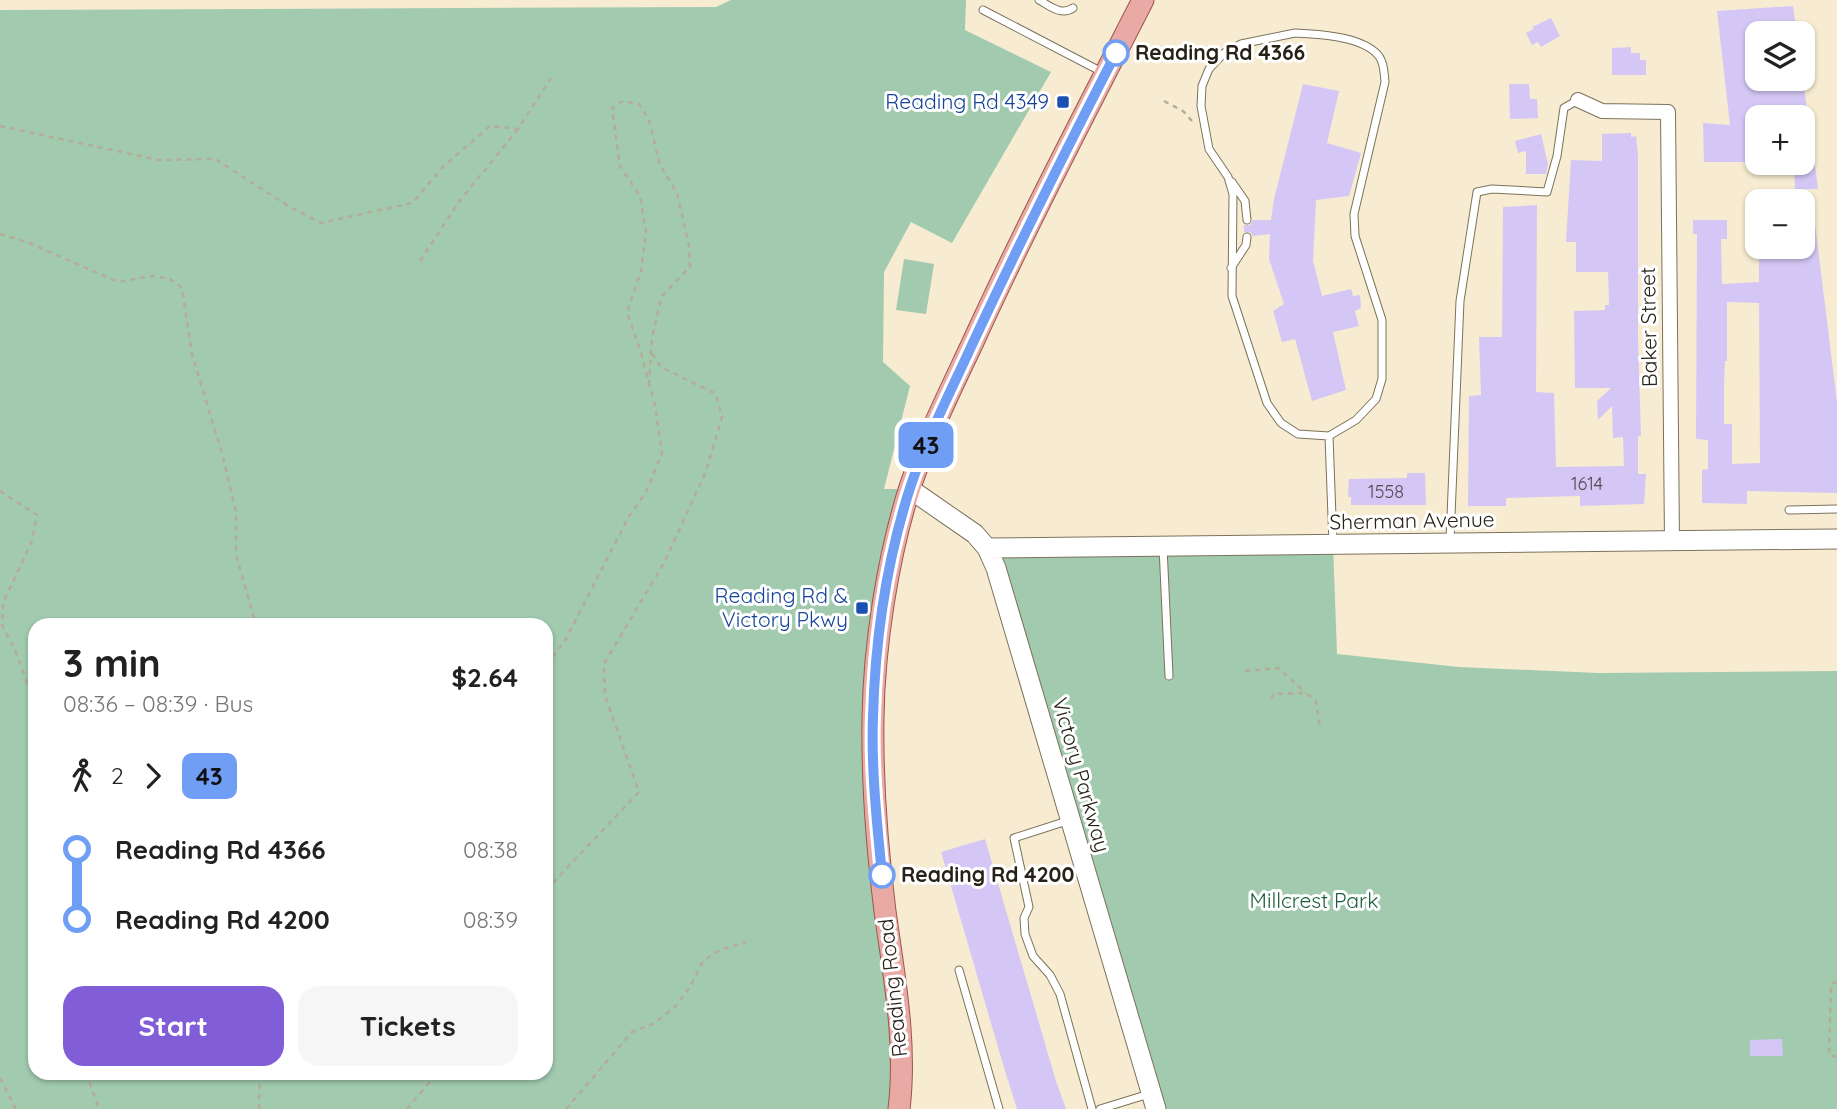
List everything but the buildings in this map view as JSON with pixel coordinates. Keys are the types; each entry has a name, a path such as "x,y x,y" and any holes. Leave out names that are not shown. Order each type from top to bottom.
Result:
{"main road":[{"name":"Reading Road","path":"900,1109 901,1043 878,836 873,717 879,635 892,561 910,489 925,447 996,292 1143,0"}],"street":[{"name":"Baker Street","path":"1578,100 1602,111 1668,112 1672,541"},
{"name":"Victory Parkway","path":"910,489 975,534 987,548 1002,588 1154,1101"},
{"name":"Sherman Avenue","path":"987,548 1837,539"}],"lane":[{"path":"1039,0 1061,12 1073,8"},
{"path":"984,10 1105,74"},
{"path":"1228,177 1233,194 1232,296 1267,402 1281,423 1298,434 1329,436 1356,420 1376,399 1382,379 1382,320 1354,236 1354,214 1385,82 1384,66 1377,52 1364,45 1324,34 1295,33 1241,44 1224,53 1209,69 1202,86 1203,124 1209,149 1245,201 1247,220"},
{"path":"1450,543 1460,300 1477,192 1492,189 1547,192 1557,156 1564,108 1578,100"},
{"path":"1231,269 1246,245 1247,237"},
{"path":"1329,436 1333,544"},
{"path":"1789,510 1837,509"},
{"path":"1163,546 1168,676"},
{"path":"1071,820 1014,838 1029,906 1024,918 1025,934 1033,956 1050,975 1060,994 1092,1109"},
{"path":"959,970 999,1109"},
{"path":"1100,1109 1154,1101"}],"path":[{"path":"420,261 458,203 518,129 551,78"},
{"path":"553,656 565,641 628,518 646,492 662,453 649,384 627,312 641,271 646,232 640,196 620,166 612,108 624,100 639,104 649,120 660,165 677,193 689,246 690,267 662,296 652,337 649,384"},
{"path":"1164,101 1183,111 1194,123 1203,124"},
{"path":"0,126 159,160 215,159 290,208 321,223 412,202 443,166 490,126 518,129"},
{"path":"0,234 27,242 118,282 152,276 170,279 182,288 192,354 223,457 236,512 236,555 254,618"},
{"path":"553,883 639,792 605,696 604,664 665,561 706,471 722,416 716,394 661,368 651,352"},
{"path":"0,491 37,515 32,541 3,603 2,625 28,686"},
{"path":"1245,671 1278,668 1316,701 1320,729"},
{"path":"1272,699 1273,694 1306,693"},
{"path":"566,1109 632,1032 653,1024 674,1007 690,987 703,961 720,950 746,942"},
{"path":"1837,982 1830,984 1829,1040 1829,1055 1837,1057"},
{"path":"1829,1040 1837,1037"},
{"path":"0,1078 16,1109"},
{"path":"89,1080 99,1109"},
{"path":"259,1109 260,1080"},
{"path":"407,1109 431,1080"}],"green space":[{"path":"731,0 966,0 965,30 1051,72 952,243 911,222 884,272 883,362 910,386 884,489 910,489 875,675 899,1109 0,1109 0,10 716,7"},
{"path":"904,259 934,264 926,314 896,310"},
{"name":"Millcrest Park","path":"1333,544 1337,654 1459,667 1598,673 1837,671 1837,1109 1156,1109 987,548"}],"bus line":[{"name":"43","path":"882,875 874,773 873,717 876,675 879,635 892,561 910,489 925,447 1019,243 1116,53"}],"place":[{"name":"Reading Rd 4366","path":"1116,53"},
{"name":"Reading Rd 4349","path":"1063,102"},
{"name":"Reading Rd & Victory Pkwy","path":"862,608"},
{"name":"Reading Rd 4200","path":"882,875"}]}
